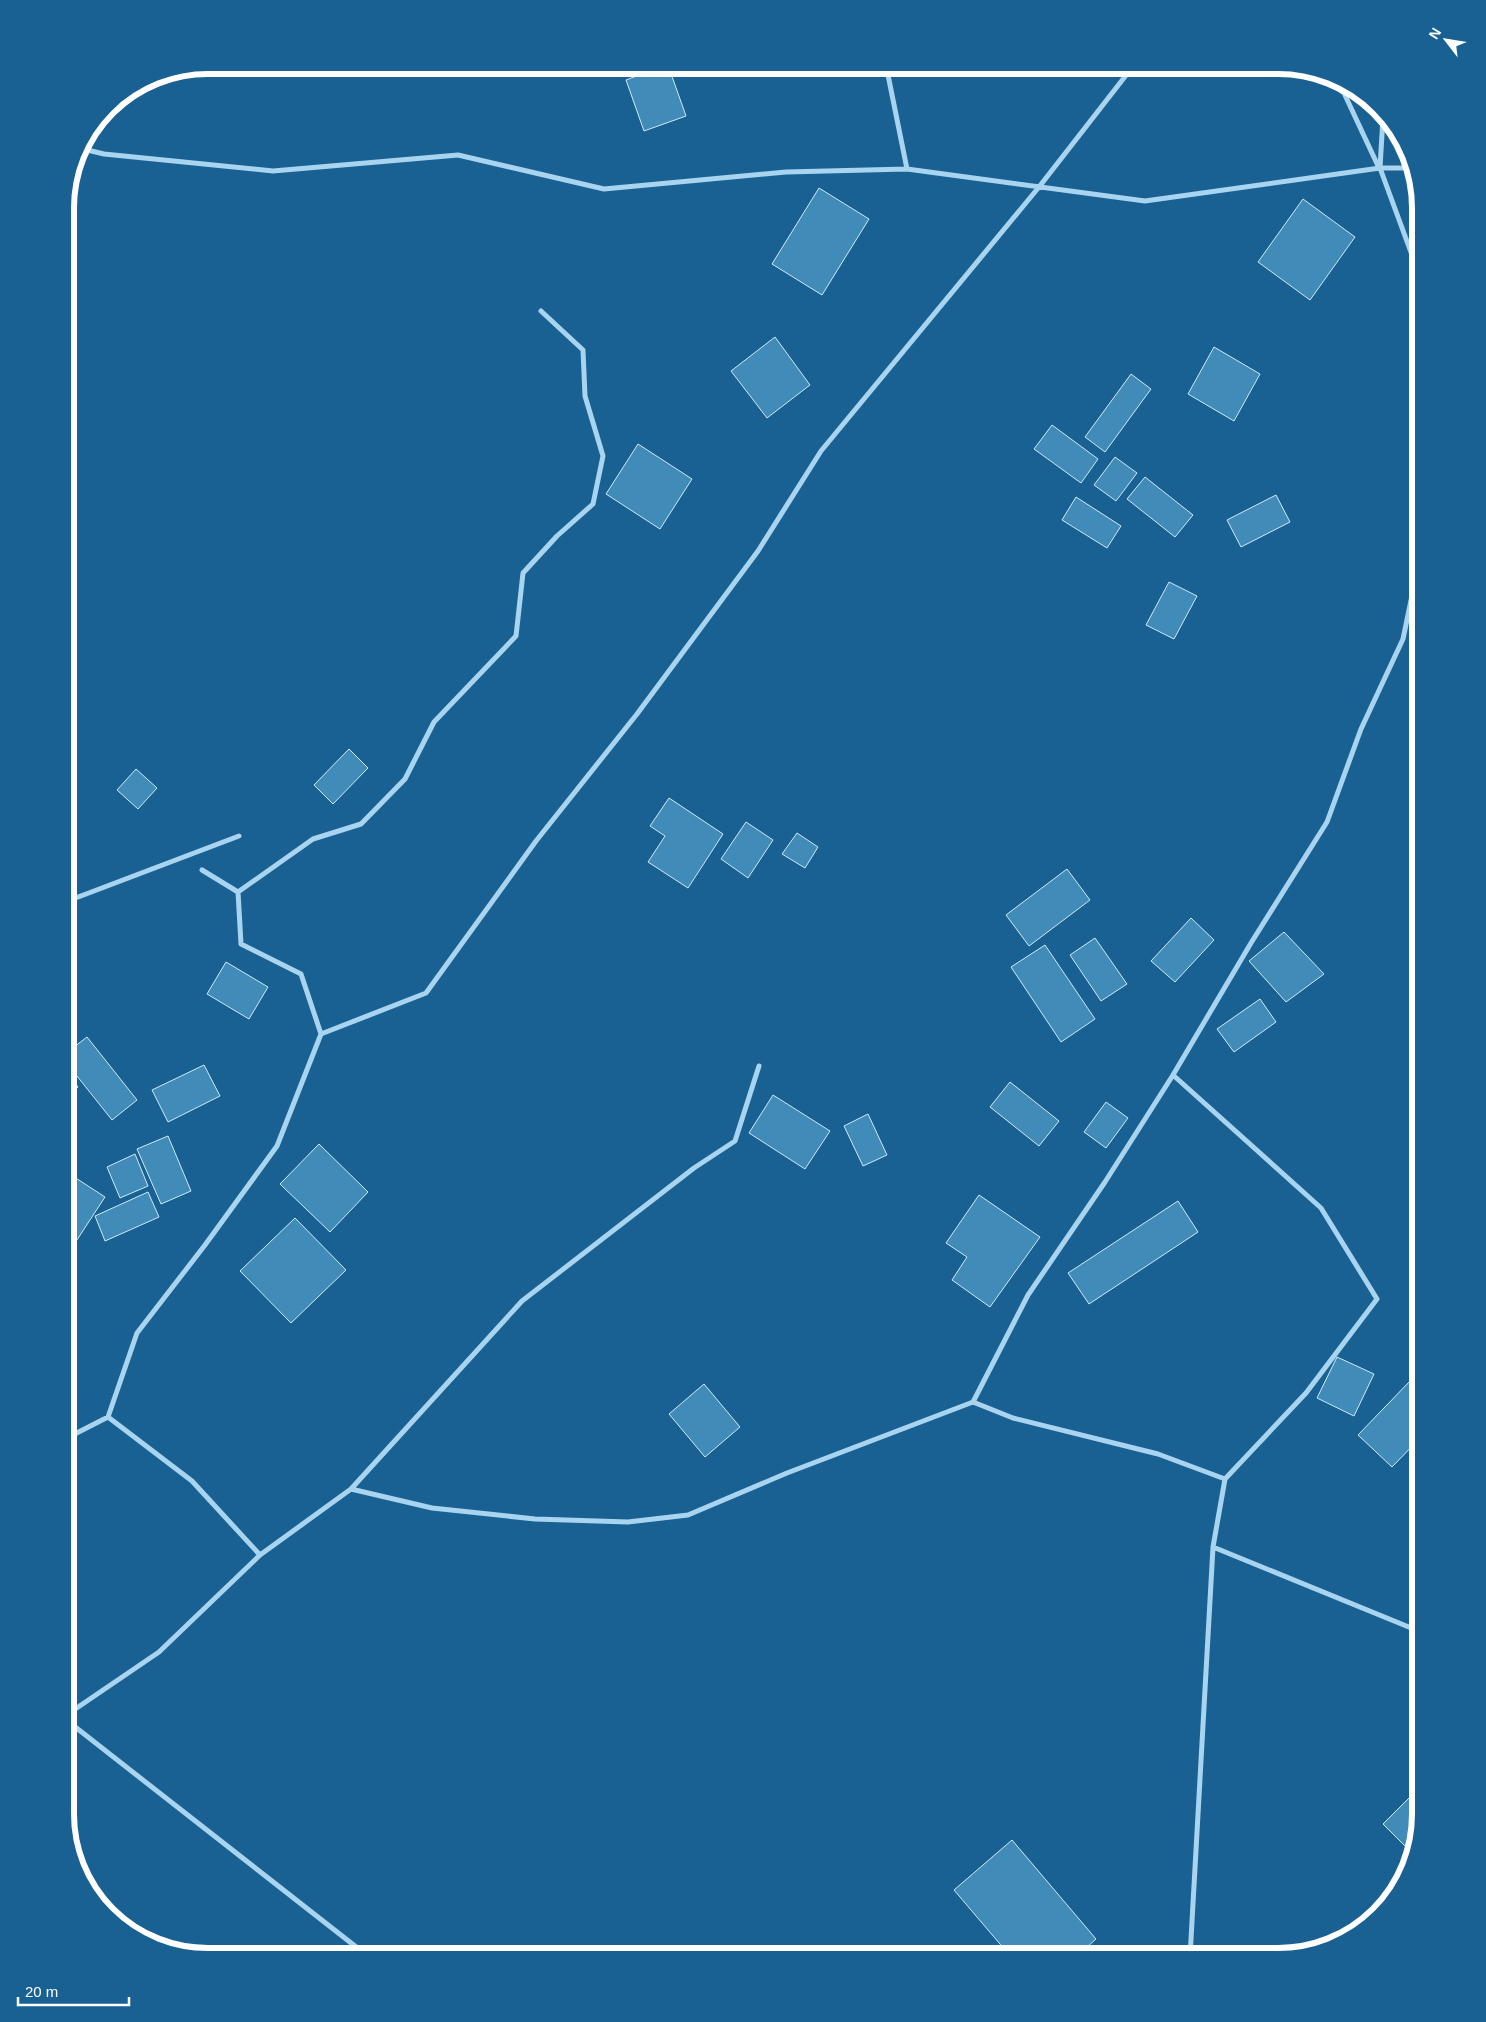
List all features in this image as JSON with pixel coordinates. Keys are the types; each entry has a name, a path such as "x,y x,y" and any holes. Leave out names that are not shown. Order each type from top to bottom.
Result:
{"street":[{"path":"888,74 907,169"},
{"path":"321,1034 426,993 536,841 637,714 758,551 822,451 1039,187 1127,74"},
{"path":"1337,87 1344,93 1380,168 1412,255"},
{"path":"1380,168 1383,123"},
{"path":"87,150 104,154 274,171 458,155 604,189 786,172 907,169 1145,201 1380,168 1406,168"},
{"path":"238,892 313,839 361,824 405,779 434,722 516,636 523,573 557,536 593,504 603,456 585,396 583,350 541,311"},
{"path":"352,1489 432,1508 535,1519 628,1522 688,1515 787,1473 973,1402 1028,1295 1105,1182 1173,1075 1251,943 1327,822 1360,729 1403,639 1412,596"},
{"path":"74,899 239,836"},
{"path":"202,870 238,892"},
{"path":"74,1434 108,1417 137,1332 205,1245 276,1146 321,1034 301,974 241,944 238,892"},
{"path":"74,1711 159,1652 260,1555 352,1489 522,1301 694,1168 735,1141 759,1066"},
{"path":"1173,1075 1321,1208 1377,1299 1306,1393 1225,1479 1213,1547 1191,1948"},
{"path":"973,1402 1013,1418 1158,1454 1225,1479"},
{"path":"108,1417 192,1481 260,1555"},
{"path":"1213,1547 1412,1628"},
{"path":"74,1724 358,1948"}],"building":[{"path":"642,74 671,74 686,116 644,131 626,80"},
{"path":"819,188 869,219 822,295 772,264"},
{"path":"1303,199 1355,237 1310,300 1258,262"},
{"path":"775,337 810,385 767,418 731,371"},
{"path":"1214,347 1260,374 1234,421 1188,394"},
{"path":"1131,374 1151,389 1105,452 1085,437"},
{"path":"1052,425 1098,459 1081,483 1034,449"},
{"path":"638,444 692,479 660,529 606,494"},
{"path":"1115,457 1137,473 1116,501 1094,485"},
{"path":"1145,477 1193,515 1175,537 1127,499"},
{"path":"1276,495 1290,522 1241,547 1227,520"},
{"path":"1076,497 1121,526 1107,548 1062,520"},
{"path":"1169,582 1197,596 1174,639 1146,625"},
{"path":"349,749 368,768 333,804 314,785"},
{"path":"136,769 157,788 138,809 117,790"},
{"path":"669,798 723,834 688,888 648,862 665,836 650,826"},
{"path":"746,822 773,840 748,878 721,859"},
{"path":"797,833 818,847 805,868 782,854"},
{"path":"1067,869 1090,900 1029,946 1006,915"},
{"path":"1191,918 1214,940 1175,982 1151,961"},
{"path":"1284,932 1324,974 1286,1002 1249,961"},
{"path":"1095,938 1127,984 1101,1001 1070,955"},
{"path":"1045,945 1095,1019 1061,1042 1011,967"},
{"path":"226,962 268,987 249,1019 207,994"},
{"path":"1260,999 1276,1022 1234,1052 1217,1029"},
{"path":"87,1037 137,1100 112,1120 74,1072 74,1047"},
{"path":"204,1065 220,1096 168,1122 152,1090"},
{"path":"74,1082 78,1087 74,1090"},
{"path":"1010,1082 1059,1121 1039,1146 990,1107"},
{"path":"773,1095 830,1131 805,1169 749,1133"},
{"path":"1106,1102 1128,1118 1106,1148 1084,1132"},
{"path":"868,1114 887,1155 863,1166 844,1126"},
{"path":"168,1136 191,1191 161,1204 137,1149"},
{"path":"319,1144 368,1192 330,1232 280,1184"},
{"path":"135,1154 148,1186 120,1198 107,1167"},
{"path":"74,1177 105,1197 74,1244"},
{"path":"148,1192 159,1217 105,1241 95,1216"},
{"path":"979,1195 1040,1237 990,1307 952,1280 967,1257 946,1243"},
{"path":"1178,1201 1198,1232 1089,1304 1068,1273"},
{"path":"295,1218 346,1270 291,1323 240,1271"},
{"path":"1337,1357 1374,1374 1354,1416 1317,1398"},
{"path":"1410,1381 1412,1383 1412,1446 1392,1467 1358,1435"},
{"path":"704,1384 740,1427 705,1457 669,1414"},
{"path":"1412,1795 1411,1832 1409,1842 1405,1846 1383,1824"},
{"path":"1012,1840 1096,1939 1086,1948 1003,1948 954,1890"}]}
